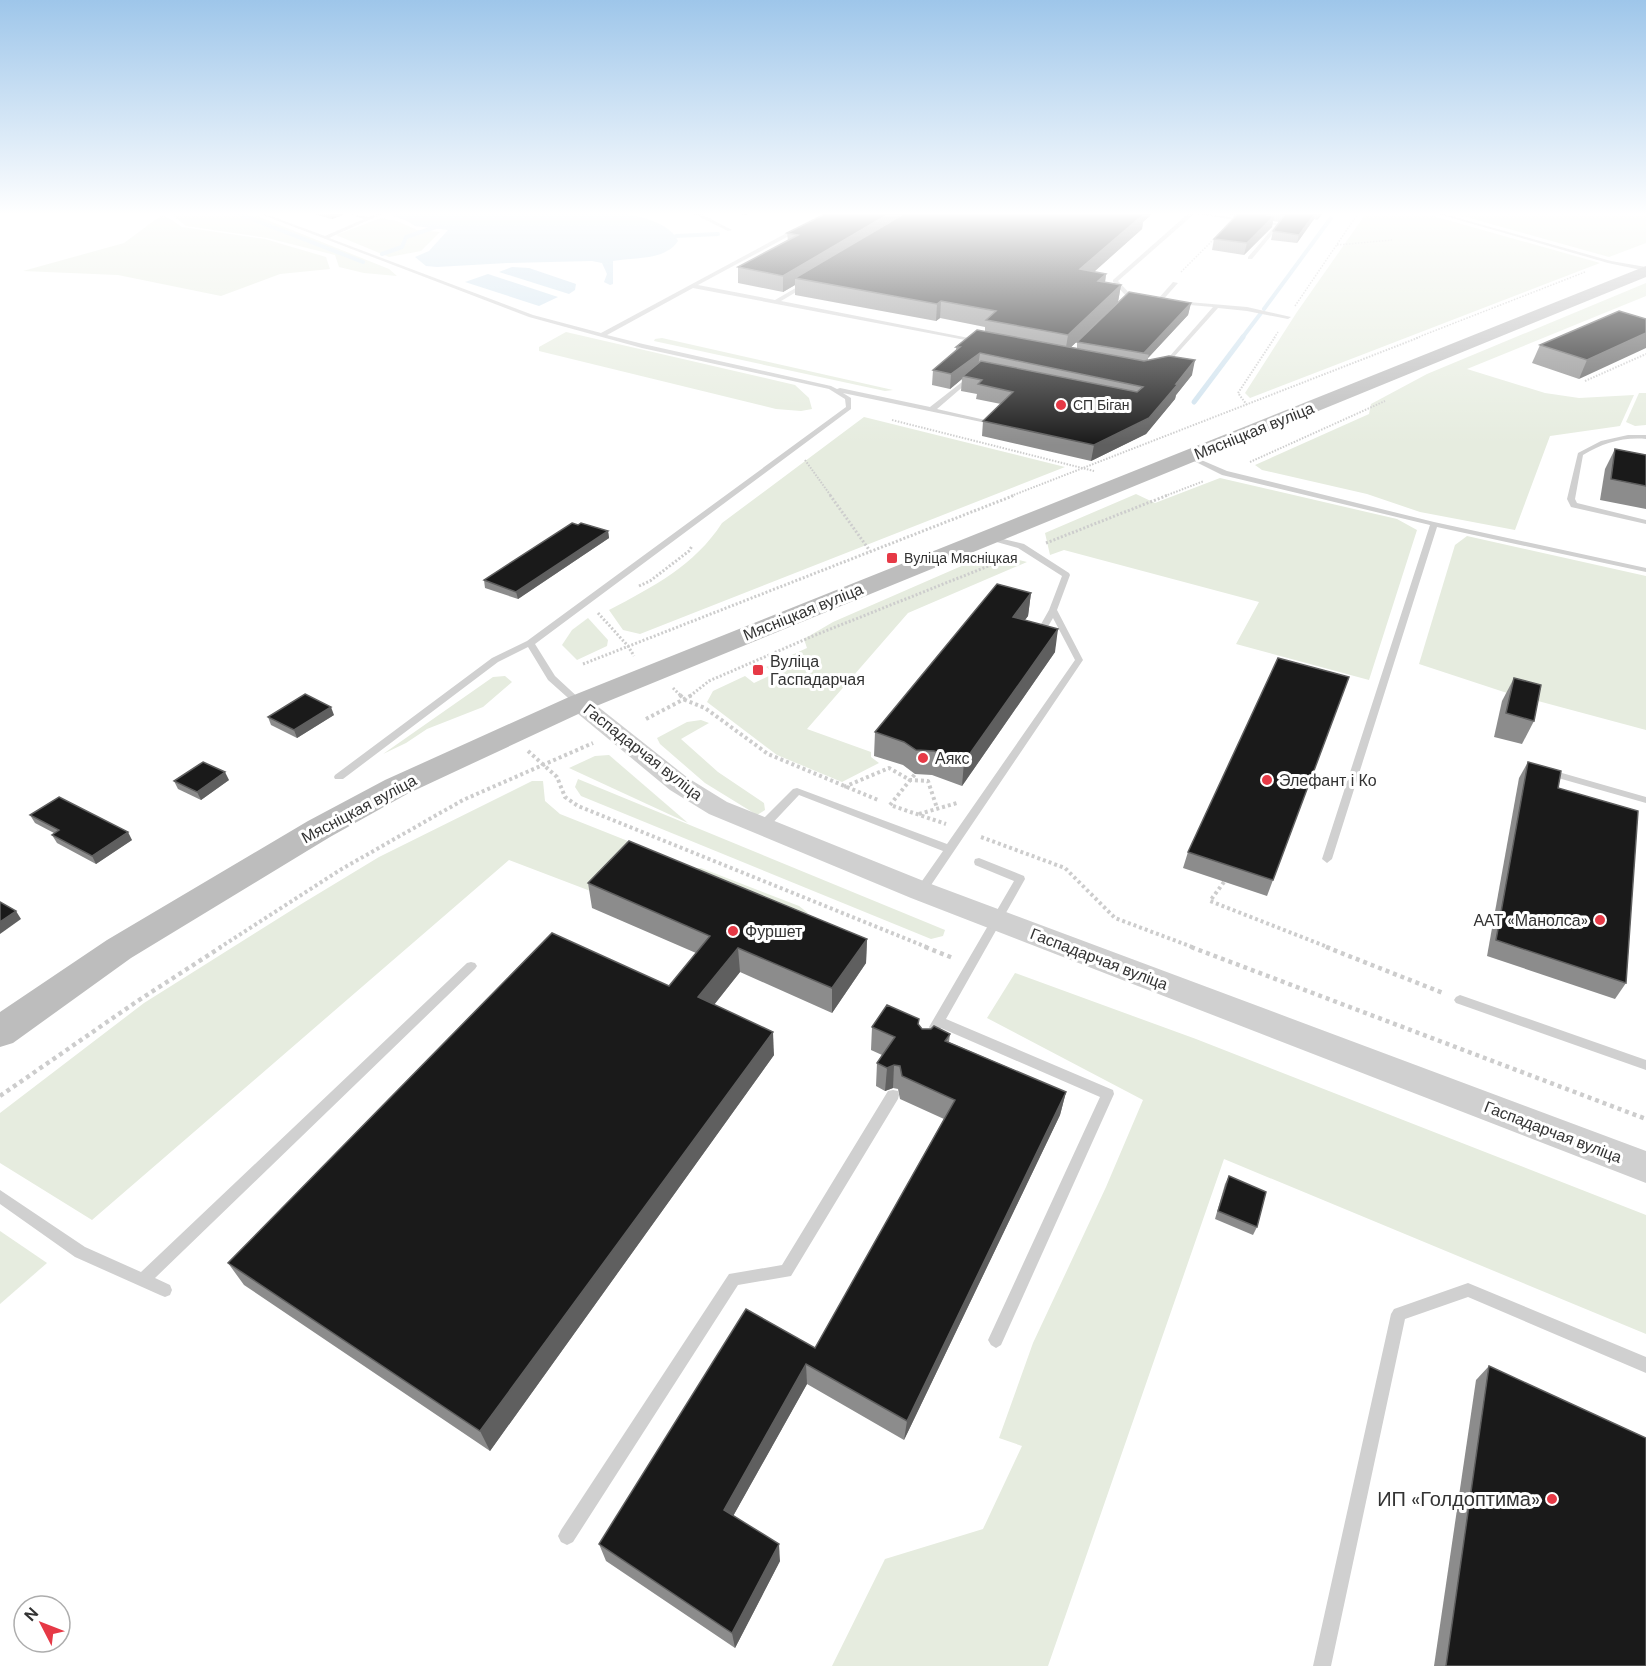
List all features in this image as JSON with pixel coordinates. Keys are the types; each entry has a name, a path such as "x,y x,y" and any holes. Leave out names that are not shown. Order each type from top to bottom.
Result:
{"main road":[{"name":"Мясніцкая вуліца","path":"0,1032 119,949 320,829 396,787 579,703 1191,457 1598,290"}],"street":[{"name":"Гаспадарчая вуліца","path":"579,703 679,784 718,808 921,891 1646,1167"}],"lane":[{"path":"464,290 531,315 602,335 831,388 992,422"},
{"path":"602,335 685,290"},
{"path":"712,290 990,343"},
{"path":"776,302 796,290"},
{"path":"1124,290 1128,294 1138,296"},
{"path":"1160,300 1169,290"},
{"path":"1117,310 1130,297 1128,294"},
{"path":"1149,298 1247,309 1288,317"},
{"path":"1161,369 1217,306"},
{"path":"932,409 978,370"},
{"path":"339,777 495,660 530,644 849,408 848,398 831,388"},
{"path":"1646,437 1624,437 1597,443 1580,454 1571,500 1574,505 1589,510 1646,522"},
{"path":"1191,457 1225,472 1434,524 1646,570"},
{"path":"1327,859 1434,524"},
{"path":"988,537 1021,546 1066,575 1053,610 1040,633"},
{"path":"921,891 1079,660 1053,610"},
{"path":"530,644 551,678 579,703"},
{"path":"1540,770 1646,800"},
{"path":"762,827 797,791 949,849"},
{"path":"929,1037 1020,879 979,862"},
{"path":"143,1280 471,966"},
{"path":"1460,1000 1646,1065"},
{"path":"938,1021 1108,1094 996,1340"},
{"path":"567,1536 734,1279 786,1271 892,1095"},
{"path":"0,1196 80,1252 165,1290"},
{"path":"1322,1666 1399,1314 1468,1290 1646,1365"}],"path":[{"path":"1247,405 1238,393 1306,290"},
{"path":"583,664 1540,290"},
{"path":"1586,381 1646,354"},
{"path":"1246,463 1364,412"},
{"path":"885,418 1086,467"},
{"path":"802,457 870,552"},
{"path":"646,719 685,700 709,681 813,636 1212,478"},
{"path":"628,646 636,659"},
{"path":"671,686 685,700 705,708 768,754 843,787 1065,868 1115,918 1646,1119"},
{"path":"0,1096 136,1002 340,870 463,800 597,741"},
{"path":"525,748 557,777 565,797 578,806 970,965"},
{"path":"843,787 889,768 910,780 928,781 937,808 918,814"},
{"path":"890,805 915,774"},
{"path":"1224,882 1210,901 1460,1000"}],"shaded area":[{"path":"190,290 238,290 221,296"},
{"path":"1313,290 1531,290 1250,398 1245,393"},
{"path":"1630,290 1646,290 1646,296 1467,369 1545,393 1579,398 1634,395 1620,426 1550,436 1515,530 1420,512 1367,494 1262,470 1255,465 1369,414 1371,404 1427,374"},
{"path":"566,332 795,385 809,398 812,409 801,411 776,409 539,351 539,347"},
{"path":"662,338 893,390 885,391 654,341"},
{"path":"1639,393 1646,393 1646,425 1635,426 1626,422"},
{"path":"864,417 1065,467 640,634 623,630 609,610 672,574 699,551 722,523"},
{"path":"1220,478 1397,519 1417,530 1369,680 1236,644 1259,602 1064,550 1050,555 1045,533 1136,494 1155,503"},
{"path":"1467,536 1646,576 1646,730 1504,692 1419,664 1455,545"},
{"path":"1000,555 1027,562 908,613 807,729 871,752 871,757 879,763 842,782 777,755 707,702 713,691 745,676 754,683 775,673 766,667 807,648 804,639 833,622 973,561"},
{"path":"588,618 608,640 607,646 577,660 562,645 572,630"},
{"path":"505,676 512,682 483,707 427,729 383,754 493,677"},
{"path":"701,720 709,723 681,739 718,772 764,803 765,810 757,815 705,783 660,744 657,738 687,722"},
{"path":"609,755 688,823 569,768 595,756"},
{"path":"578,779 945,930 943,936 931,939 581,796 575,787"},
{"path":"532,781 543,781 545,801 560,814 643,847 593,892 509,860 92,1220 0,1163 0,1113 144,1003 379,857"},
{"path":"701,868 799,906 808,913 794,920 687,869"},
{"path":"1015,973 1196,1039 1646,1215 1646,1334 1224,1159 1048,1666 832,1666 885,1559 983,1529 1022,1446 999,1438 1033,1343 1106,1187 1143,1100 987,1018"},
{"path":"0,1231 47,1263 0,1304"}],"water":[{"path":"489,290 536,290 558,297 539,306"},
{"path":"555,290 575,290 569,294"}],"building":[{"path":"859,290 1116,290 1068,335 986,320 996,311 941,301 937,304"},
{"path":"1129,292 1191,303 1144,353 1149,354 1077,342"},
{"path":"1619,311 1646,319 1646,333 1587,360 1540,345"},
{"path":"977,330 1144,361 1169,356 1195,360 1149,418 1094,445 983,421 1013,392 978,384 982,380 963,376 981,361 1137,392 1143,387 980,353 951,374 933,370"},
{"path":"1615,449 1646,455 1646,486 1611,479"},
{"path":"572,523 578,525 581,523 608,531 516,592 484,580"},
{"path":"997,584 1031,593 1013,617 1058,629 964,762 934,751 916,750 904,742 875,732"},
{"name":"Элефант і Ко","path":"1278,658 1349,677 1273,880 1188,852"},
{"path":"1514,678 1541,685 1534,721 1506,713"},
{"path":"305,694 331,707 294,730 268,717"},
{"path":"203,762 225,772 197,792 174,781"},
{"path":"1528,762 1561,771 1558,788 1638,811 1626,983 1496,940"},
{"path":"59,797 128,832 92,856 52,835 59,830 30,815"},
{"path":"629,841 867,939 832,988 738,948 698,997 773,1032 480,1431 228,1263 552,933 669,986 710,936 588,883"},
{"path":"0,902 16,911 0,922"},
{"path":"887,1005 919,1019 918,1024 922,1029 931,1029 934,1026 950,1034 945,1041 1066,1092 907,1421 806,1364 724,1510 779,1544 732,1633 599,1544 746,1309 815,1348 955,1100 902,1076 900,1066 894,1065 887,1068 877,1063 895,1037 872,1027"},
{"path":"1229,1176 1266,1192 1257,1227 1218,1211"},
{"name":"ИП «Голдоптима»","path":"1489,1366 1646,1438 1646,1666 1446,1666"}],"waterway":[{"path":"1264,309 1278,290"},
{"path":"1242,338 1261,313"},
{"path":"1194,402 1243,337"}],"place":[{"name":"СП Біган","path":"1061,405"},
{"name":"Вуліца Мясніцкая","path":"892,558"},
{"name":"Вуліца Гаспадарчая","path":"758,670"},
{"name":"Аякс","path":"923,758"},
{"name":"Элефант і Ко","path":"1267,780"},
{"name":"ААТ «Манолса»","path":"1600,920"},
{"name":"Фуршет","path":"733,931"},
{"name":"ИП «Голдоптима»","path":"1552,1499"}]}
